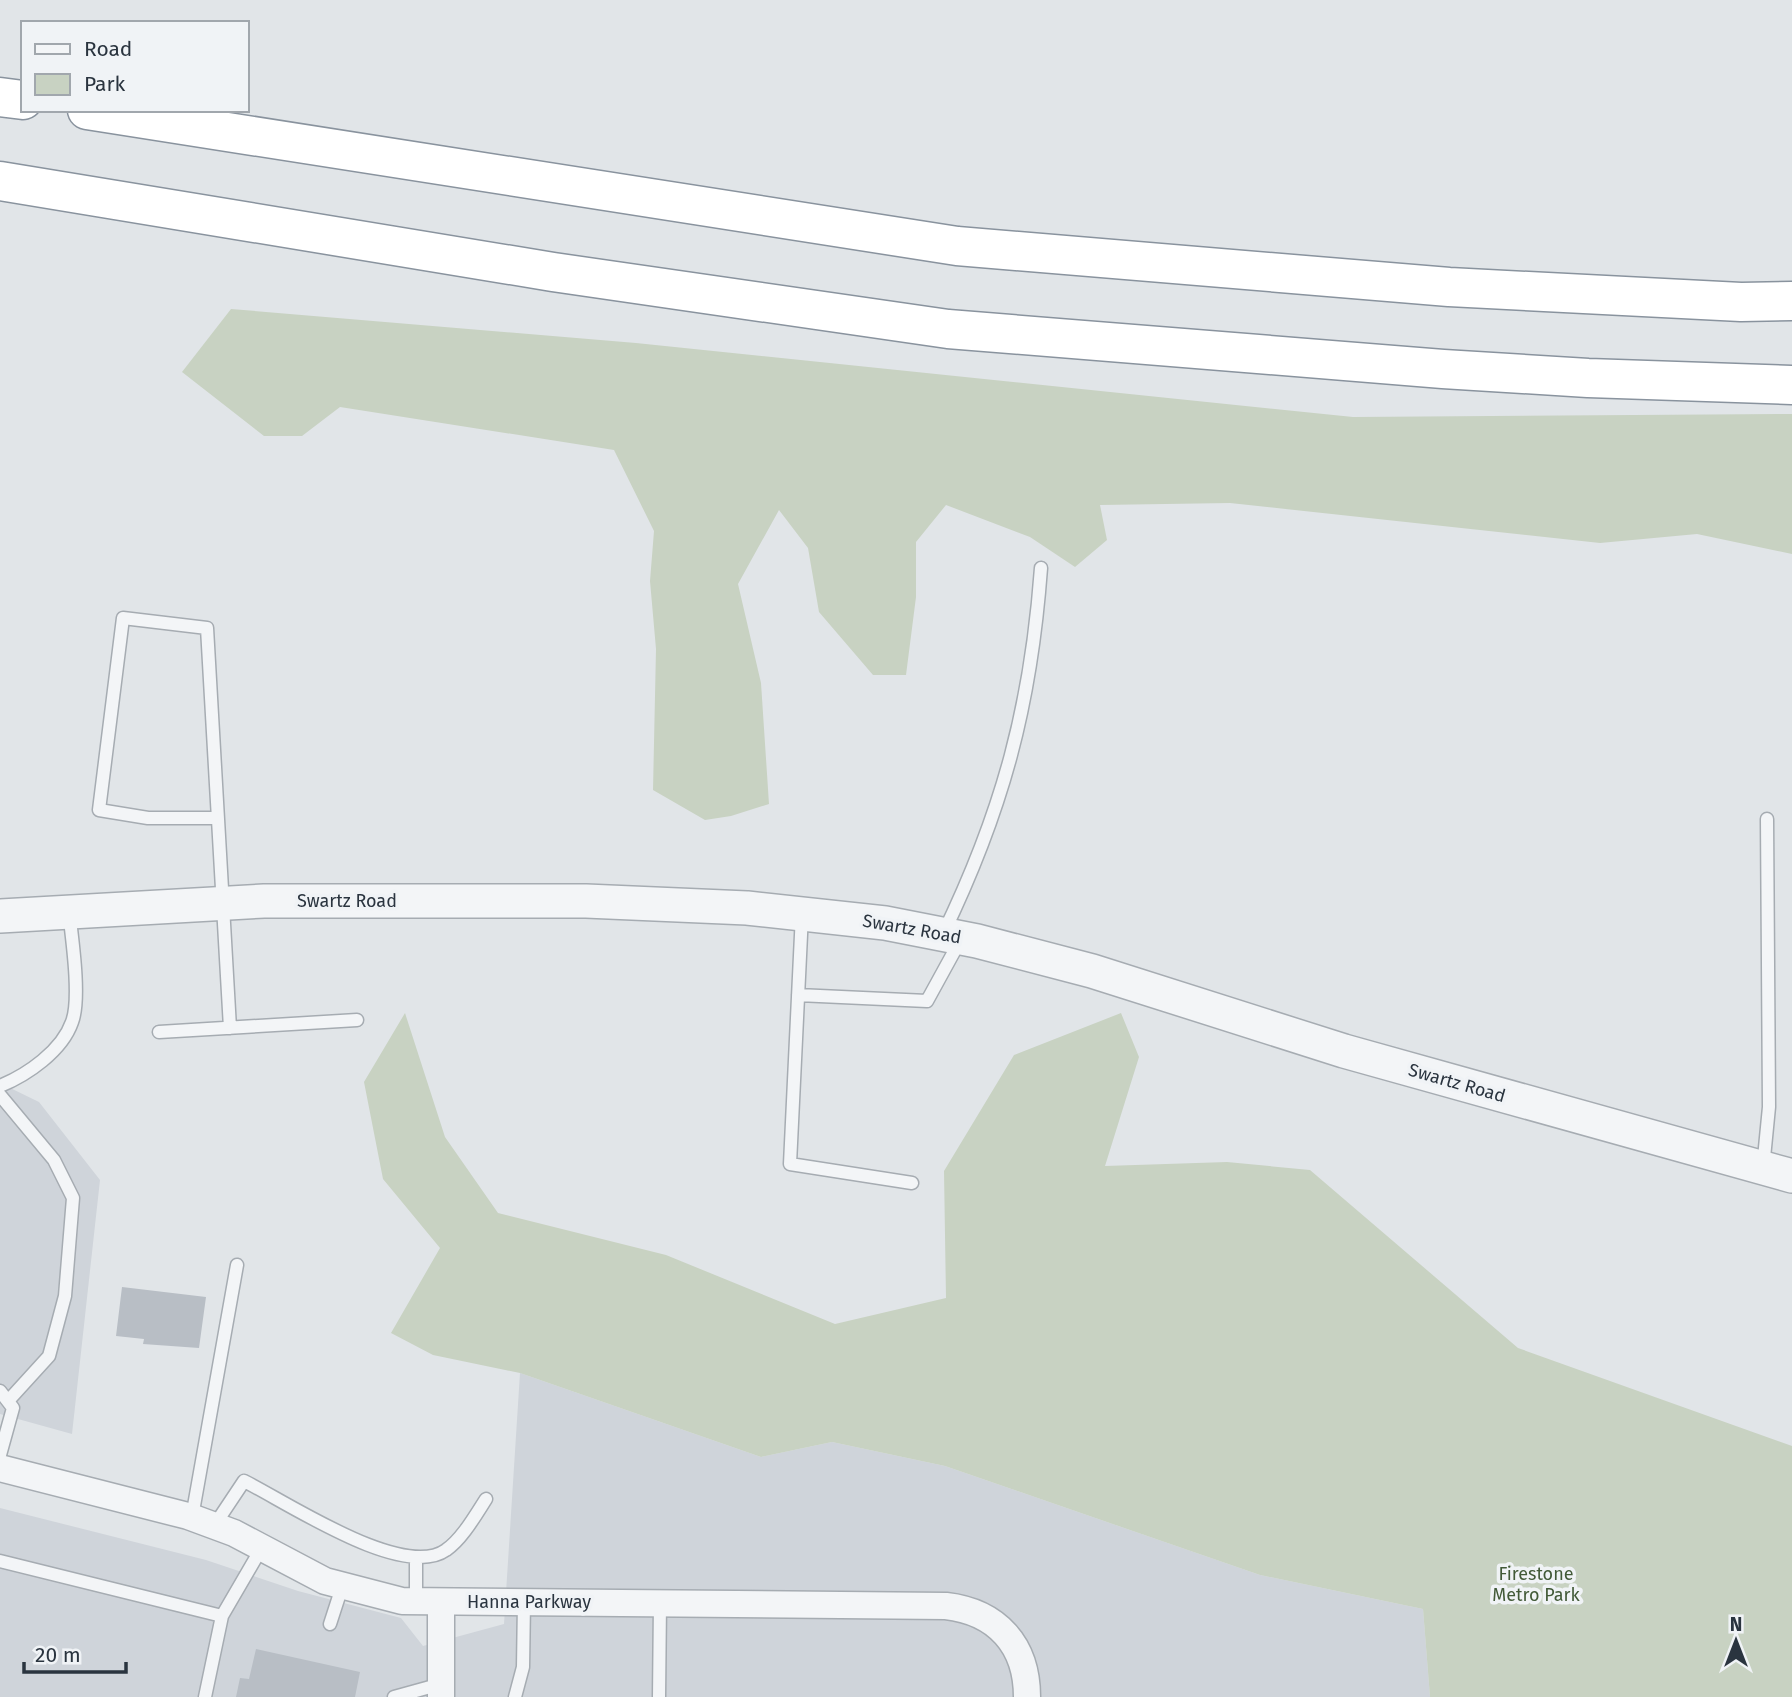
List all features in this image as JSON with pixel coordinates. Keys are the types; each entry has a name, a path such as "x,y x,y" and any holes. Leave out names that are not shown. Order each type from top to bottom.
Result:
{"highway":[{"path":"0,97 21,100"},
{"path":"100,112 957,246 1449,287 1741,302 1792,301"},
{"path":"0,181 553,272 948,329 1469,371 1792,385"}],"street":[{"name":"Swartz Road","path":"0,916 220,902 586,901 747,908 885,923 952,936 1092,971 1344,1051 1778,1172"},
{"name":"Hanna Parkway","path":"0,1468 203,1521 302,1571 365,1594 428,1602 970,1608 993,1621 1012,1640 1022,1663 1027,1697"},
{"path":"428,1602 441,1690"}],"lane":[{"path":"798,995 927,1001 952,936 1018,736 1036,640 1041,568"},
{"path":"216,818 148,818 99,810 122,618 207,628 220,902 230,1028"},
{"path":"1768,819 1769,1107 1778,1172"},
{"path":"0,1086 46,1060 73,1022 75,970 69,911"},
{"path":"803,914 790,1164 912,1183"},
{"path":"159,1032 357,1020"},
{"path":"0,1095 54,1160 73,1198 65,1296 49,1356 4,1396 13,1408 0,1455"},
{"path":"203,1521 237,1265"},
{"path":"203,1521 244,1481 327,1527 377,1549 416,1558 445,1551 486,1499"},
{"path":"205,1697 222,1616 261,1549"},
{"path":"416,1558 428,1602"},
{"path":"0,1561 222,1616"},
{"path":"330,1623 342,1587"},
{"path":"515,1697 523,1667 524,1602"},
{"path":"659,1697 660,1603"},
{"path":"394,1697 441,1690"}],"shaded area":[{"path":"0,1083 39,1102 100,1180 72,1434 0,1414"},
{"path":"520,1373 761,1457 832,1442 945,1466 1260,1575 1423,1609 1430,1697 0,1697 0,1508 206,1560 298,1591 401,1618 423,1646 504,1624"}],"green space":[{"path":"231,309 636,343 1353,417 1792,414 1792,554 1697,534 1600,543 1230,503 1100,505 1107,540 1075,567 1030,537 946,505 916,542 916,597 906,675 873,675 819,612 808,548 779,510 738,584 761,683 769,804 731,816 705,820 653,790 656,649 650,581 654,531 614,450 340,407 302,436 264,436 182,372"},
{"name":"Firestone Metro Park","path":"405,1013 445,1137 498,1213 666,1255 835,1324 946,1298 944,1171 1014,1055 1121,1013 1139,1057 1105,1166 1227,1162 1310,1170 1518,1348 1792,1446 1792,1697 1430,1697 1423,1609 1260,1575 945,1466 832,1442 761,1457 520,1373 433,1355 391,1333 440,1248 383,1179 364,1082"}],"building":[{"path":"122,1287 206,1297 199,1348 143,1344 144,1339 116,1336"},
{"path":"256,1649 360,1672 355,1697 236,1697 240,1678 249,1679"}]}
